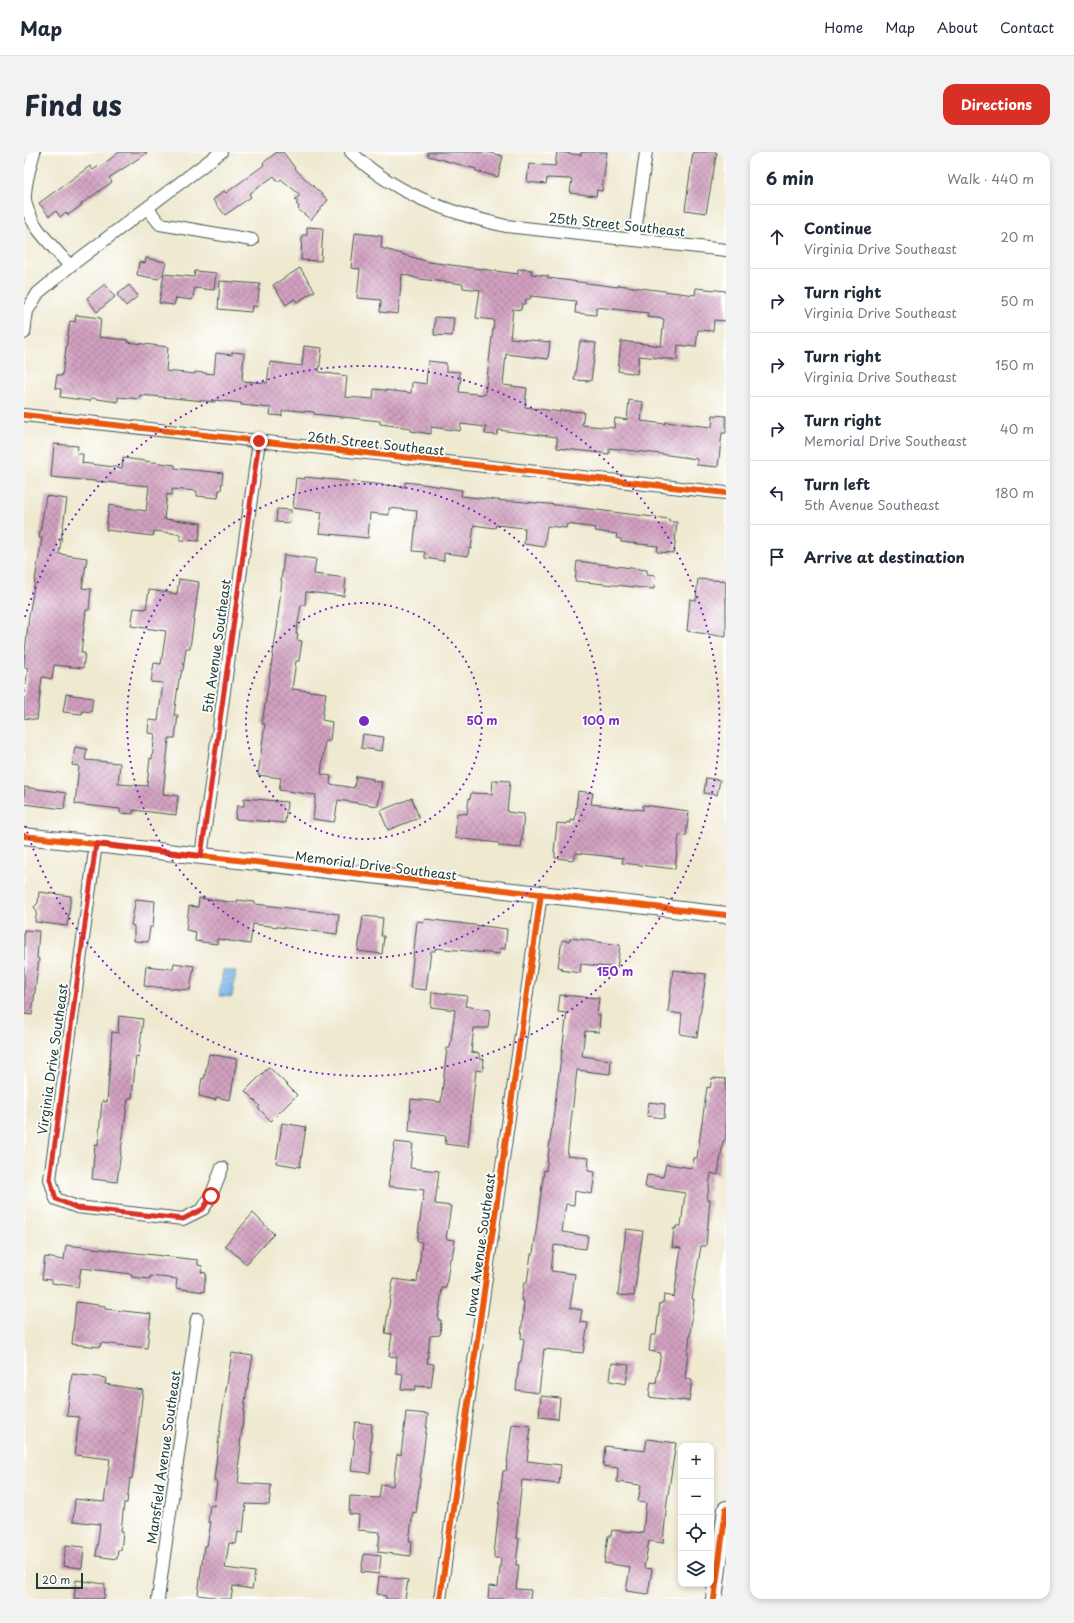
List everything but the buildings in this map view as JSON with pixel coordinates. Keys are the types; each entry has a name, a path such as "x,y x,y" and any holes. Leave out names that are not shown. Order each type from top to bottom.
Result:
{"street":[{"path":"34,152 27,178 25,200 32,221 70,266"},
{"path":"24,333 26,310 38,294 70,266 222,152"},
{"name":"25th Street Southeast","path":"351,152 362,162 397,187 435,206 471,218 506,226 726,250"},
{"path":"634,239 646,152"},
{"path":"148,209 160,224 252,240"},
{"name":"26th Street Southeast","path":"24,415 726,493"},
{"name":"5th Avenue Southeast","path":"201,856 259,441"},
{"name":"Memorial Drive Southeast","path":"24,836 726,915"},
{"name":"Virginia Drive Southeast","path":"96,844 50,1179 56,1199 77,1208 183,1219 203,1209 211,1196 222,1168"},
{"name":"Iowa Avenue Southeast","path":"440,1599 541,894"},
{"name":"Mansfield Avenue Southeast","path":"158,1599 197,1319"},
{"path":"714,1599 726,1510"}],"water":[{"path":"223,970 236,972 232,997 219,996"}],"cycle path":[{"path":"24,415 726,493"},
{"path":"24,836 726,915"},
{"path":"440,1599 541,894"},
{"path":"714,1599 726,1509"}],"route":[{"path":"211,1196 203,1209 183,1219 77,1208 56,1199 50,1179 96,844 201,856 259,441"}]}
